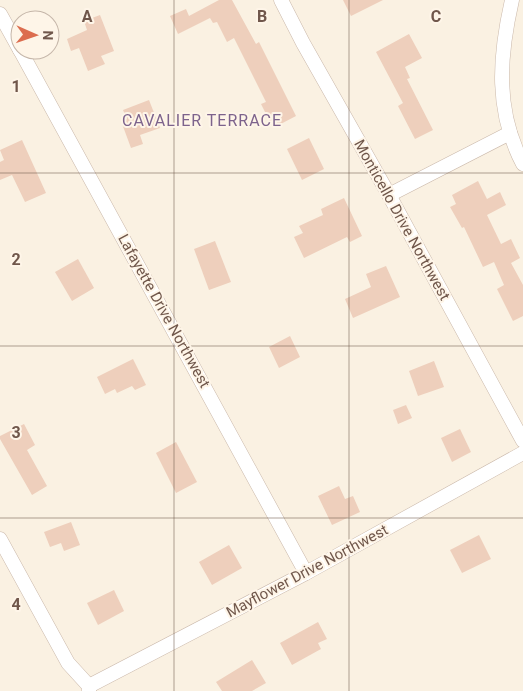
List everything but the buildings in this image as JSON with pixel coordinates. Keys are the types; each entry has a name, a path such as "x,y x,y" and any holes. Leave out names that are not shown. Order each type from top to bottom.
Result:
{"street":[{"name":"Monticello Drive Northwest","path":"281,0 523,441"},
{"path":"512,0 504,36 502,58 505,106 510,133 523,164"},
{"name":"Lafayette Drive Northwest","path":"1,17 10,33"},
{"name":"Lafayette Drive Northwest","path":"25,60 306,573"},
{"path":"389,195 510,133"},
{"name":"Mayflower Drive Northwest","path":"89,689 306,573 523,453"},
{"path":"0,539 68,663 89,689"}],"district":[{"name":"CAVALIER TERRACE","path":"202,120"}]}
